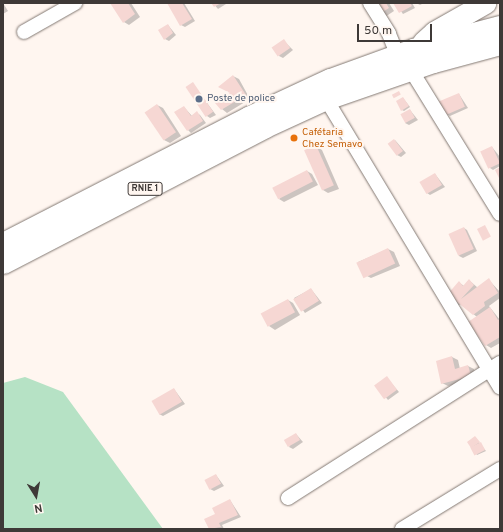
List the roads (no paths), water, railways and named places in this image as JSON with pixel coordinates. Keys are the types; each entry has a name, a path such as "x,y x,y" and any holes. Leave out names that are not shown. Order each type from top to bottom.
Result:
{"highway":[{"path":"407,58 434,32 485,3"},
{"name":"RNIE 1","path":"3,243 272,106 330,79 407,58 500,26"},
{"name":"RNIE 1","path":"3,263 265,127 326,99 407,58 500,44"}],"street":[{"path":"24,32 75,3"},
{"path":"370,3 389,34 407,58 500,214"},
{"path":"326,99 495,366 500,388"},
{"path":"288,498 495,366"},
{"path":"402,529 500,469"}],"place":[{"name":"Poste de police","path":"199,99"},
{"name":"Cafétaria Chez Semavo","path":"294,138"}]}
